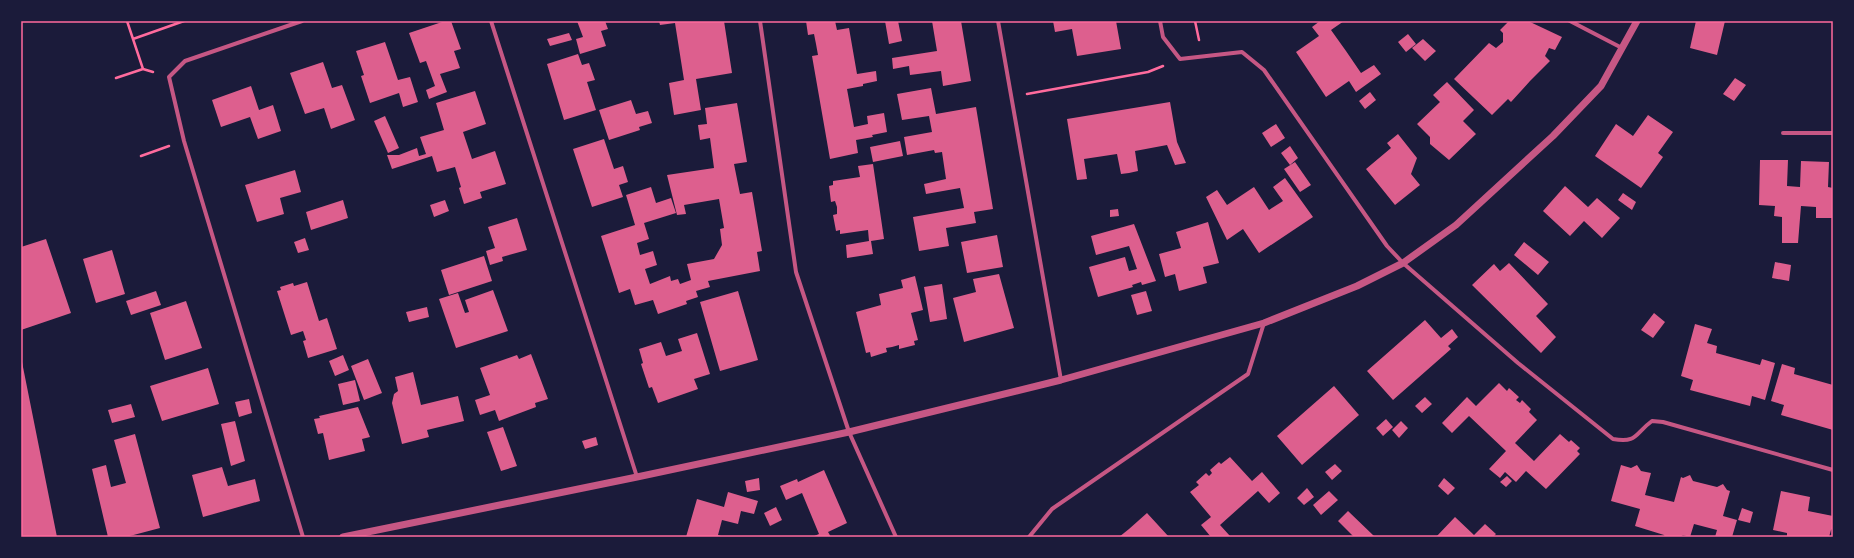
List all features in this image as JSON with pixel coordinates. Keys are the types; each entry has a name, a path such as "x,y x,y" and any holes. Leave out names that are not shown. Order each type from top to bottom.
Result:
{"street":[{"path":"302,21 185,61 169,77 184,141 303,537"},
{"path":"491,21 637,477"},
{"path":"760,21 796,272 849,432 896,537"},
{"path":"998,21 1061,380"},
{"path":"1160,21 1163,38 1180,59 1242,52 1264,70 1387,246 1403,263 1513,359 1613,439 1626,441 1635,437 1643,427 1652,421 1663,422 1833,470"},
{"path":"1570,21 1622,48"},
{"path":"343,537 849,432 1061,380 1264,323 1357,286 1403,263 1456,225 1553,136 1601,86 1637,21"},
{"path":"1783,133 1833,132"},
{"path":"1029,537 1052,509 1248,374 1264,323"}],"path":[{"path":"127,21 143,69"},
{"path":"133,39 184,21"},
{"path":"1012,96 1148,72 1180,59"},
{"path":"116,78 143,69 169,77"},
{"path":"141,156 184,141"}],"building":[{"path":"445,21 451,21 461,49 454,51 460,68 440,74 447,92 429,99 426,90 435,86 426,61 420,63 409,33"},
{"path":"577,21 605,21 608,29 601,31 606,46 580,54 576,39 583,37"},
{"path":"659,21 724,21 732,73 696,79 701,110 674,115 669,83 684,80 675,23 660,25"},
{"path":"806,21 835,21 837,30 849,28 857,74 876,71 877,81 863,84 863,86 847,89 854,127 868,124 867,116 884,113 887,132 872,135 873,137 856,140 858,153 830,159 812,56 818,55 814,34 808,35"},
{"path":"885,21 898,21 902,41 889,44"},
{"path":"932,21 961,21 971,81 943,86 941,71 910,75 909,66 893,69 892,58 937,51"},
{"path":"1053,21 1116,21 1121,49 1077,56 1072,29 1055,32"},
{"path":"1320,21 1344,21 1331,30 1361,73 1374,65 1381,74 1356,92 1349,81 1326,97 1296,52 1319,36 1312,27"},
{"path":"1509,21 1528,21 1562,37 1555,50 1549,48 1545,56 1550,61 1511,102 1508,99 1492,115 1454,79 1489,43 1496,48 1503,42 1503,33 1500,30"},
{"path":"1696,21 1725,21 1717,55 1690,48"},
{"path":"569,33 572,40 550,46 547,39"},
{"path":"1408,34 1416,44 1406,52 1398,42"},
{"path":"1423,39 1436,51 1425,61 1412,48"},
{"path":"385,42 398,80 410,77 418,102 403,107 399,93 370,103 361,76 364,75 356,51"},
{"path":"578,54 582,65 589,63 595,80 587,82 596,110 564,120 547,64"},
{"path":"323,62 332,88 342,85 355,120 331,129 324,108 305,114 290,73"},
{"path":"1735,78 1746,85 1734,101 1723,94"},
{"path":"1447,82 1474,110 1463,121 1476,134 1449,160 1430,144 1430,137 1417,124 1440,102 1433,95"},
{"path":"251,86 259,110 273,105 281,131 258,139 250,117 221,127 212,100"},
{"path":"931,88 936,114 976,107 993,209 974,212 976,223 946,228 949,246 919,251 913,217 964,208 960,188 926,194 924,184 946,179 942,152 935,153 934,150 907,155 904,137 932,132 929,116 902,120 897,94"},
{"path":"475,91 486,124 463,132 472,159 495,151 506,184 480,192 482,198 464,204 455,167 437,172 432,156 392,169 387,155 399,155 417,148 419,156 426,154 420,137 444,130 436,103"},
{"path":"1370,92 1376,100 1365,109 1359,101"},
{"path":"631,100 636,114 648,111 652,123 639,127 640,130 609,140 599,110"},
{"path":"1170,102 1177,142 1186,163 1175,165 1167,145 1135,151 1138,171 1129,173 1121,174 1117,154 1084,159 1087,179 1077,180 1067,119"},
{"path":"737,103 747,162 734,164 740,194 752,192 762,251 757,252 760,271 708,281 710,287 696,291 698,297 686,301 687,304 658,314 653,300 635,305 630,289 619,293 601,236 635,225 626,195 651,187 656,203 671,198 676,213 644,223 649,239 637,243 640,255 653,251 657,265 645,269 650,284 670,276 671,281 678,279 680,284 691,280 687,264 714,259 722,245 720,229 724,228 719,199 684,205 686,214 677,215 667,175 714,168 710,138 700,140 698,125 707,124 705,108"},
{"path":"1648,115 1673,132 1658,153 1663,157 1641,188 1595,156 1616,124 1633,136"},
{"path":"385,116 399,148 388,153 374,121"},
{"path":"1276,124 1285,138 1271,147 1262,133"},
{"path":"1398,134 1417,158 1411,174 1420,185 1395,205 1366,169 1391,148 1387,143"},
{"path":"604,139 614,169 623,166 628,182 619,185 623,197 592,207 573,149"},
{"path":"900,141 903,156 873,162 870,147"},
{"path":"1290,146 1298,158 1290,165 1281,153"},
{"path":"1760,160 1788,160 1787,186 1800,187 1801,161 1829,162 1828,187 1833,188 1833,218 1816,218 1816,207 1801,206 1798,243 1782,243 1782,217 1774,216 1775,206 1759,205"},
{"path":"1295,162 1311,185 1300,192 1284,169"},
{"path":"873,164 884,239 871,241 873,254 847,258 846,245 869,241 868,230 840,234 840,230 836,231 833,215 837,214 837,207 835,201 831,202 829,186 833,185 833,181 860,177 858,166"},
{"path":"295,170 301,192 280,198 284,214 257,222 245,185"},
{"path":"1285,178 1313,217 1259,253 1243,229 1227,240 1206,197 1217,190 1227,205 1254,187 1269,210 1283,201 1273,187"},
{"path":"1565,186 1588,207 1597,198 1620,218 1602,238 1584,221 1570,236 1543,211"},
{"path":"1623,193 1636,202 1632,210 1618,200"},
{"path":"343,200 348,218 311,230 306,212"},
{"path":"445,200 449,211 434,217 430,205"},
{"path":"1118,209 1119,216 1110,217 1110,210"},
{"path":"517,218 527,250 502,257 503,261 490,265 486,251 495,248 488,227"},
{"path":"1208,222 1219,263 1203,267 1207,283 1179,291 1175,274 1165,277 1159,254 1181,248 1176,232"},
{"path":"1134,224 1156,281 1142,285 1141,282 1132,285 1133,287 1098,297 1089,267 1125,257 1129,271 1137,269 1129,246 1096,255 1091,236"},
{"path":"997,235 1003,267 967,273 961,242"},
{"path":"305,238 309,250 298,253 294,242"},
{"path":"46,239 71,313 21,330 21,247"},
{"path":"1524,242 1549,262 1538,275 1514,255"},
{"path":"112,250 125,294 96,303 83,259"},
{"path":"484,256 492,281 449,295 441,270"},
{"path":"1775,262 1791,265 1789,281 1772,278"},
{"path":"1509,263 1548,304 1536,316 1556,337 1541,353 1472,285 1494,264 1500,271"},
{"path":"999,274 1014,328 964,342 953,298 976,292 973,279"},
{"path":"915,276 923,310 911,313 918,340 914,341 915,345 899,349 899,345 886,348 887,352 871,357 870,352 866,353 856,312 881,305 879,294 903,288 901,280"},
{"path":"307,282 319,321 327,318 337,349 308,358 303,341 306,340 303,331 291,335 277,291 281,290 280,287 293,283 294,286"},
{"path":"942,284 947,319 930,322 924,287"},
{"path":"493,290 508,331 456,348 439,299 458,293 465,313 469,312 465,300"},
{"path":"156,291 161,305 131,315 126,301"},
{"path":"738,291 758,360 720,371 700,302"},
{"path":"1146,291 1152,311 1137,315 1131,295"},
{"path":"186,301 202,348 165,360 150,313"},
{"path":"427,307 429,317 409,322 406,312"},
{"path":"1654,313 1665,322 1653,338 1641,330"},
{"path":"1425,320 1441,338 1452,329 1458,337 1448,346 1451,349 1393,400 1367,371"},
{"path":"1695,324 1712,329 1707,343 1717,346 1716,353 1760,365 1762,359 1775,363 1765,400 1752,396 1750,406 1690,390 1693,380 1681,376"},
{"path":"697,333 710,374 694,379 698,389 658,403 652,387 649,388 641,364 643,363 639,349 661,342 666,356 682,351 678,339"},
{"path":"531,354 548,399 535,403 536,407 499,421 495,410 480,415 475,400 490,395 480,368 517,355 519,359"},
{"path":"343,355 349,370 335,376 329,361"},
{"path":"368,359 382,393 364,400 351,366"},
{"path":"22,362 57,537 21,537"},
{"path":"1782,364 1795,368 1794,374 1833,385 1833,430 1781,415 1784,405 1771,401"},
{"path":"208,368 219,404 162,421 150,386"},
{"path":"413,372 421,405 458,396 464,421 427,430 429,437 402,444 392,403 394,394 398,391 395,377"},
{"path":"355,380 360,401 343,405 338,384"},
{"path":"1499,383 1507,391 1509,388 1519,397 1516,400 1520,403 1522,400 1531,409 1529,412 1537,420 1515,443 1534,461 1560,434 1569,442 1571,440 1580,448 1577,451 1580,454 1546,489 1526,471 1516,482 1505,472 1500,478 1489,469 1506,451 1469,416 1452,433 1442,423 1467,397 1476,406"},
{"path":"1334,386 1359,415 1302,465 1277,436"},
{"path":"1425,397 1432,404 1422,413 1415,406"},
{"path":"249,399 252,413 239,417 235,402"},
{"path":"131,404 135,417 112,423 108,410"},
{"path":"358,407 370,437 362,439 365,451 329,460 323,433 318,434 314,419 320,418 319,416"},
{"path":"1386,419 1393,427 1383,436 1376,428"},
{"path":"235,421 245,461 231,466 221,424"},
{"path":"1401,421 1408,428 1399,438 1392,430"},
{"path":"503,427 517,466 501,471 487,432"},
{"path":"135,434 160,528 126,537 108,537 92,469 106,465 111,487 126,483 114,440"},
{"path":"596,437 598,445 585,449 582,441"},
{"path":"1230,457 1252,481 1262,472 1280,493 1269,503 1258,491 1220,525 1230,536 1211,537 1201,525 1211,517 1190,492 1199,485 1196,482 1206,473 1209,476 1212,473 1210,470 1219,462 1221,464"},
{"path":"1335,464 1342,471 1332,480 1325,472"},
{"path":"1621,465 1631,468 1637,465 1641,471 1651,473 1645,495 1674,502 1681,477 1683,478 1690,475 1693,481 1717,487 1723,484 1727,490 1730,491 1723,516 1737,520 1732,537 1715,537 1717,530 1694,524 1690,537 1683,535 1680,537 1665,537 1664,535 1635,526 1640,509 1611,501"},
{"path":"222,467 228,486 255,479 260,501 203,517 192,475"},
{"path":"824,470 847,523 828,532 831,537 812,537 819,534 802,493 786,500 780,486 797,479 798,482"},
{"path":"1507,476 1512,481 1506,487 1500,482"},
{"path":"759,478 760,490 747,492 745,481"},
{"path":"1444,478 1455,488 1448,495 1438,486"},
{"path":"1307,488 1314,497 1304,505 1297,498"},
{"path":"1329,491 1338,500 1321,515 1313,505"},
{"path":"1781,491 1810,497 1808,511 1833,516 1833,528 1829,537 1787,537 1787,533 1773,530"},
{"path":"728,492 758,501 754,514 741,511 738,524 722,520 718,535 724,537 686,537 697,499 724,507"},
{"path":"776,507 782,520 770,526 764,513"},
{"path":"1742,508 1753,512 1750,523 1738,520"},
{"path":"1348,511 1374,536 1373,537 1354,537 1338,521"},
{"path":"1147,513 1169,537 1119,537 1129,529"},
{"path":"1455,517 1474,535 1485,524 1496,534 1493,537 1436,537"}]}
